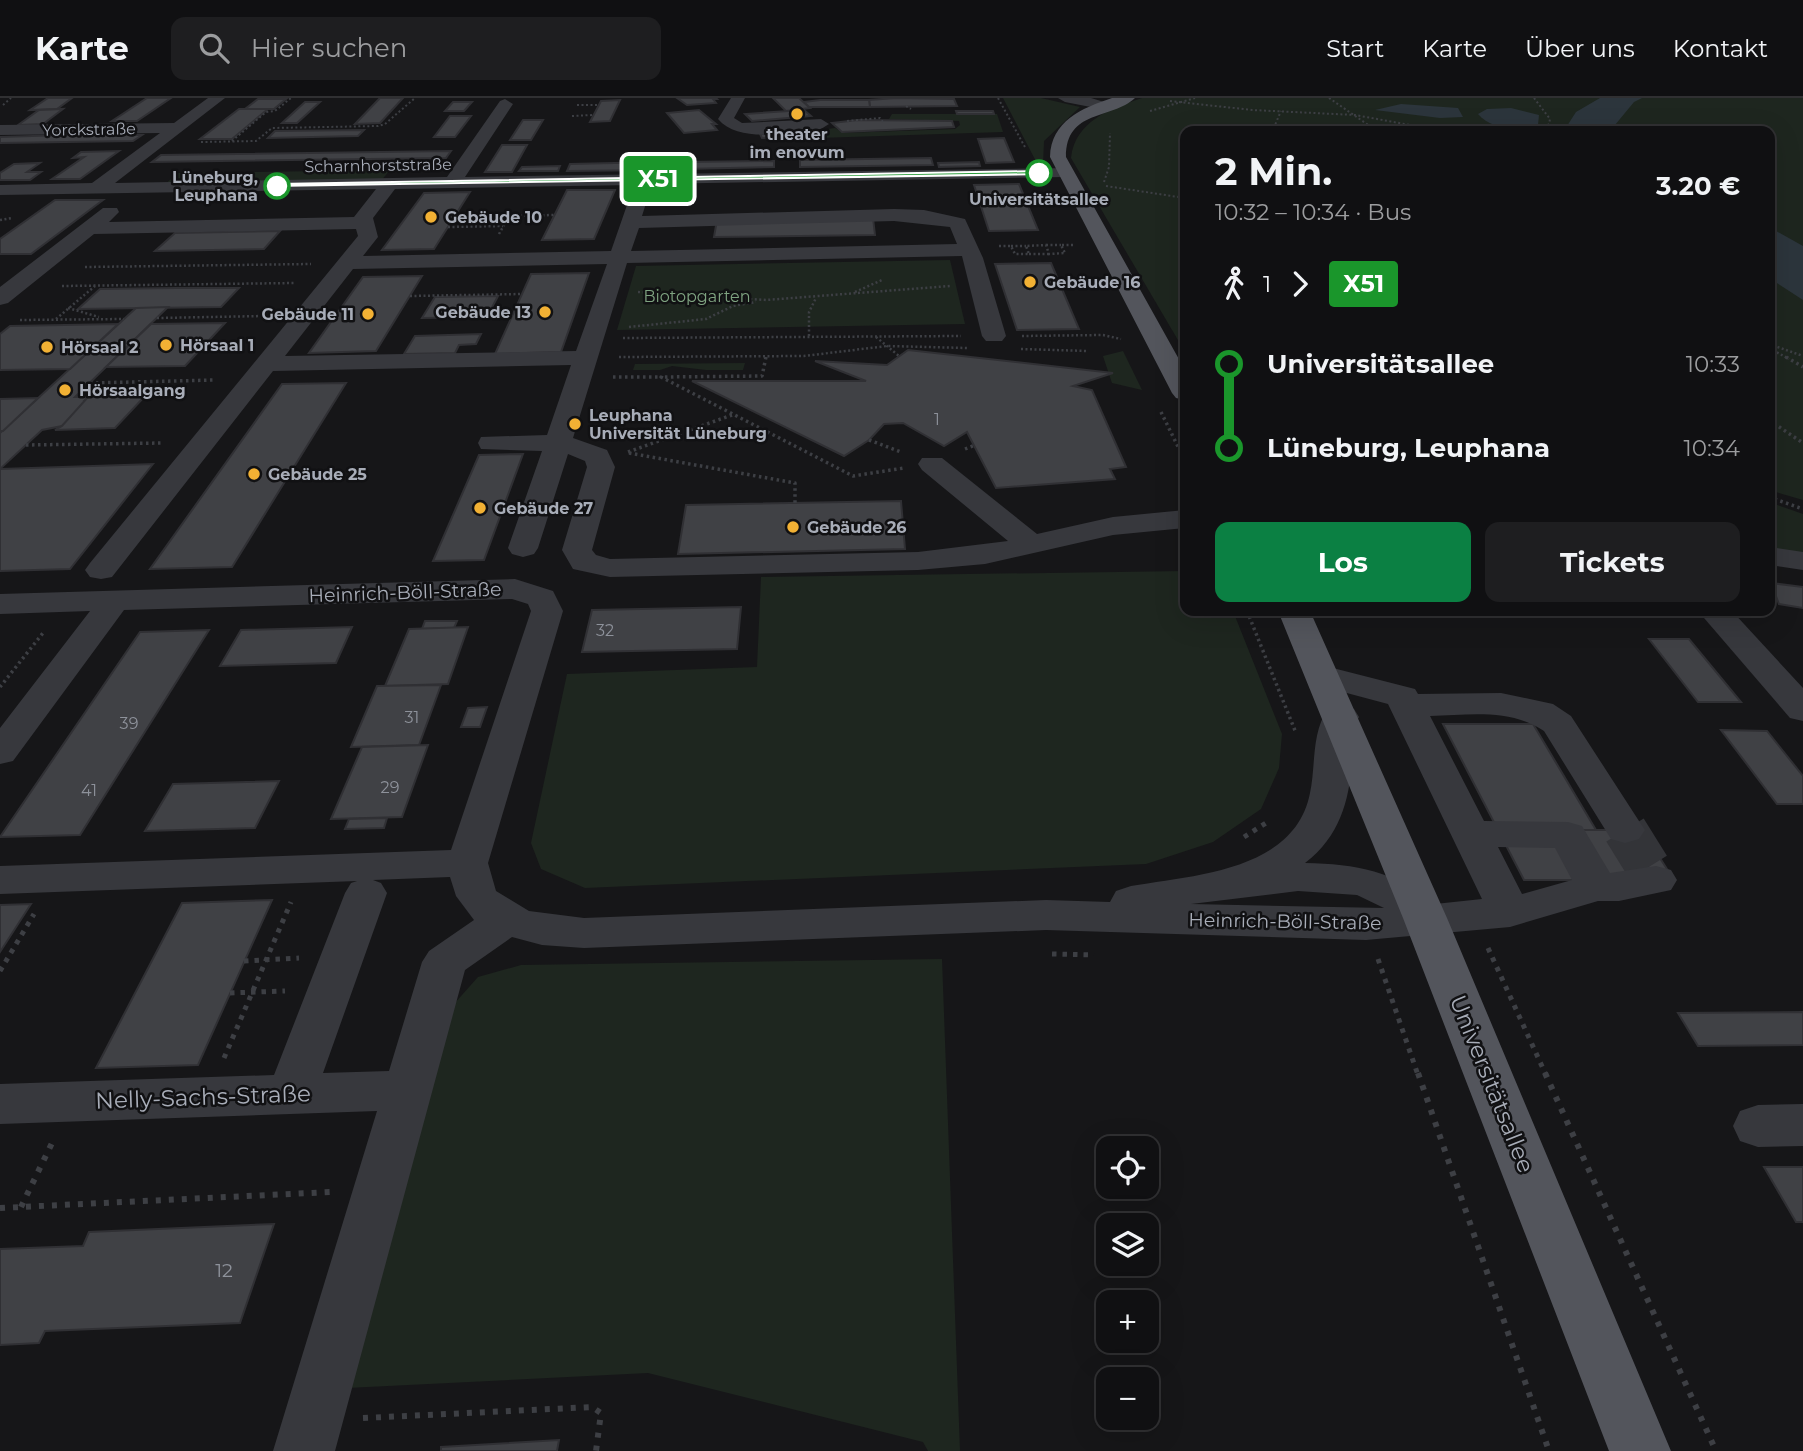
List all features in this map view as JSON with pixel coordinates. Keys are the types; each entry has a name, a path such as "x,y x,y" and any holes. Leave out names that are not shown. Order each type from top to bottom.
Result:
{"main road":[{"path":"1111,101 1076,121 1062,134 1057,149 1065,172 1180,384"},
{"name":"Universitätsallee","path":"1296,616 1342,718 1470,916 1640,1451"}],"street":[{"path":"94,189 218,98"},
{"path":"738,98 726,119 738,128 821,124"},
{"path":"1065,98 1111,101"},
{"path":"452,183 505,104"},
{"name":"Yorckstraße","path":"0,130 177,128"},
{"name":"Scharnhorststraße","path":"438,164 465,163"},
{"path":"122,168 149,168"},
{"name":"Scharnhorststraße","path":"0,190 1065,172"},
{"path":"523,548 645,179"},
{"path":"0,753 203,443 368,237 363,218 388,184"},
{"path":"951,198 1002,343"},
{"path":"8,292 126,200"},
{"path":"631,222 894,215 924,216 958,223"},
{"path":"90,228 365,223"},
{"path":"347,263 967,248"},
{"path":"0,269 39,268"},
{"path":"260,371 589,350"},
{"path":"491,443 559,443 581,448 597,456 601,467 577,551 584,562 610,568 637,570 905,562 985,555 1114,526 1180,519"},
{"path":"932,464 1033,546"},
{"path":"1775,557 1803,561"},
{"path":"0,880 467,863 547,611 542,598 558,578 584,562"},
{"name":"Heinrich-Böll-Straße","path":"0,604 68,602 108,585 515,589 542,598"},
{"path":"1718,616 1803,710"},
{"path":"1325,677 1402,697 1472,834 1470,916 1597,887 1619,887 1656,880"},
{"path":"1406,705 1501,704 1541,712 1558,724 1625,830"},
{"path":"1241,883 1287,858 1314,832 1331,801 1336,727 1342,718"},
{"path":"1472,834 1568,835 1597,887"},
{"name":"Heinrich-Böll-Straße","path":"467,863 479,898 505,920 540,930 584,933 1046,915 1366,925 1470,916"},
{"name":"Heinrich-Böll-Straße","path":"1046,915 1294,877 1351,879 1470,916"},
{"path":"291,1094 366,893"},
{"path":"309,1436 406,1090 445,962 505,920"},
{"name":"Nelly-Sachs-Straße","path":"0,1104 406,1090"}],"path":[{"path":"231,142 261,116 291,98"},
{"path":"156,143 256,141 272,128 378,126 415,98"},
{"path":"998,98 1031,157"},
{"path":"1144,113 1195,98"},
{"path":"1329,98 1370,126"},
{"path":"1534,98 1550,119 1546,126"},
{"path":"400,101 409,101"},
{"path":"1170,101 1355,115 1414,126"},
{"path":"577,105 598,105"},
{"path":"906,106 911,110"},
{"path":"393,109 402,109"},
{"path":"1273,126 1281,111"},
{"path":"572,116 593,115"},
{"path":"384,118 392,118"},
{"path":"821,124 880,118 883,122"},
{"path":"340,130 343,127"},
{"path":"296,131 300,128"},
{"path":"1111,130 1108,137 1109,167 1106,180 1101,185 1180,197"},
{"path":"486,260 501,226 509,216 554,215"},
{"path":"448,228 501,226"},
{"path":"1011,246 1015,254 1065,253 1061,245"},
{"path":"967,248 1078,245"},
{"path":"1026,246 1029,254"},
{"path":"1046,246 1049,254"},
{"path":"39,268 347,263"},
{"path":"8,292 96,285 331,282"},
{"path":"55,320 96,285"},
{"path":"609,289 766,300 816,298 925,286 981,286"},
{"path":"410,296 522,294"},
{"path":"809,336 809,312 816,298"},
{"path":"589,350 673,324 706,319 733,306 766,300"},
{"path":"68,309 111,319"},
{"path":"157,318 304,316"},
{"path":"14,320 124,319"},
{"path":"589,350 809,336 867,336"},
{"path":"875,336 899,356"},
{"path":"1002,343 1087,351"},
{"path":"589,350 766,357 804,356 887,346 969,348"},
{"path":"1775,348 1803,356"},
{"path":"589,350 661,377 853,476 932,464"},
{"path":"1775,350 1803,367"},
{"path":"661,377 762,376 766,357"},
{"path":"90,383 260,371"},
{"path":"733,415 624,453 795,483 795,503"},
{"path":"1775,423 1803,443"},
{"path":"26,445 203,443"},
{"path":"1775,499 1803,509"},
{"path":"0,687 68,602"},
{"path":"1249,616 1297,734"},
{"path":"207,1097 305,869"},
{"path":"0,971 57,877"},
{"path":"1470,916 1716,1451"},
{"path":"1378,959 1549,1451"},
{"path":"244,961 266,960 336,973"},
{"path":"230,993 252,992 336,973"},
{"path":"21,1207 72,1102"},
{"path":"0,1208 379,1190"},
{"path":"309,1436 592,1407 601,1413 596,1451"}],"green space":[{"path":"1003,98 1041,98 1080,107 1044,141 1043,165 1039,167"},
{"path":"1142,98 1803,98 1803,500 1775,492 1775,126 1180,126 1180,343 1071,158 1079,134 1087,125 1118,106"},
{"path":"892,114 997,114 1003,132 818,138 812,131 835,128 843,133 955,129 960,125 959,121 889,119"},
{"path":"390,170 380,182 163,186 178,173"},
{"name":"Biotopgarten","path":"950,260 965,324 617,330 636,266"},
{"path":"1123,351 1142,390 1112,383 1103,356"},
{"path":"745,363 743,370 672,366 660,370 633,370 635,364"},
{"path":"1775,504 1803,514 1803,553 1775,549"},
{"path":"1180,571 1180,616 1235,616 1282,734 1279,768 1261,809 1213,842 1146,864 585,888 541,869 531,843 567,674 757,667 761,577"},
{"path":"942,959 960,1451 928,1451 923,1442 648,1373 347,1388 454,1004 478,977 521,965"}],"shaded area":[{"path":"1600,98 1642,98 1634,102 1614,126 1567,126 1576,112"},
{"path":"1401,104 1458,108 1463,117 1440,118 1375,110"},
{"path":"1511,108 1539,115 1538,125 1498,126 1478,114 1487,109"},
{"path":"1775,230 1803,246 1803,300 1775,282"}],"building":[{"path":"48,98 72,98 57,109 30,110"},
{"path":"147,98 171,98 137,121 112,121"},
{"path":"380,98 403,98 380,123 355,124"},
{"path":"677,98 717,99 713,99 716,103 687,105"},
{"path":"773,98 799,98 810,108 786,111"},
{"path":"258,99 286,99 274,109 245,109"},
{"path":"954,99 957,106 870,107 869,100"},
{"path":"620,100 610,121 590,122 601,101"},
{"path":"869,100 870,107 809,107 804,102"},
{"path":"305,102 320,102 297,123 282,123"},
{"path":"453,102 472,102 464,111 445,111"},
{"path":"63,109 43,124 18,125 39,110"},
{"path":"239,109 268,109 232,139 200,139"},
{"path":"699,110 716,124 712,124 717,130 684,133 667,113"},
{"path":"804,110 811,116 752,121 745,114"},
{"path":"956,111 993,111 994,114 957,114"},
{"path":"450,116 471,116 455,137 434,137"},
{"path":"523,120 543,120 531,140 510,140"},
{"path":"858,120 952,121 954,127 842,132 832,123"},
{"path":"364,130 358,136 268,138 275,131"},
{"path":"806,132 808,135 762,138 760,134"},
{"path":"128,133 125,135 142,135 133,141 0,143 0,137"},
{"path":"1004,138 1014,162 986,163 978,139"},
{"path":"502,145 527,145 512,172 485,172"},
{"path":"119,151 80,179 52,179 84,157 73,158 81,152"},
{"path":"451,151 446,158 152,162 161,155"},
{"path":"931,158 933,165 800,167 800,160"},
{"path":"774,161 774,167 683,169 685,162"},
{"path":"659,162 656,170 567,171 570,164"},
{"path":"979,162 980,166 939,167 938,163"},
{"path":"40,163 27,172 41,172 30,180 0,180 0,173 14,164"},
{"path":"560,166 558,171 519,171 522,167"},
{"path":"1019,184 1038,230 989,231 974,185"},
{"path":"567,190 615,190 594,239 542,240"},
{"name":"Gebäude 10","path":"470,192 434,249 382,250 424,193"},
{"path":"55,200 103,200 31,254 0,254 0,239"},
{"path":"873,218 875,235 714,237 717,220"},
{"path":"280,231 264,249 155,251 175,233"},
{"name":"Gebäude 16","path":"1051,263 1079,329 1017,330 995,264"},
{"name":"Gebäude 13","path":"589,273 561,352 495,354 531,274"},
{"name":"Gebäude 11","path":"422,276 376,351 309,353 363,277"},
{"path":"239,288 221,307 78,309 100,289"},
{"path":"498,296 487,317 422,318 435,297"},
{"name":"Hörsaalgang","path":"168,307 75,397 88,397 85,400 88,400 62,426 42,430 0,469 0,433 136,308"},
{"name":"Hörsaal 1","path":"225,323 185,366 106,367 151,324"},
{"name":"Hörsaal 2","path":"118,324 70,369 0,370 0,334 10,326"},
{"path":"481,334 476,344 459,345 455,353 404,354 415,336"},
{"path":"908,350 1113,373 1073,386 1092,390 1126,467 1110,469 1115,479 996,488 967,432 944,446 903,423 884,424 869,440 844,456 692,381 866,381 815,361 887,365"},
{"name":"Gebäude 25","path":"346,383 232,567 150,569 282,384"},
{"path":"145,396 115,428 55,430 62,426 88,397"},
{"path":"38,398 3,431 0,431 0,399"},
{"name":"Gebäude 27","path":"523,454 484,560 433,561 479,455"},
{"path":"153,464 70,569 0,571 0,469"},
{"name":"Gebäude 26","path":"901,501 905,549 678,554 686,505"},
{"path":"1775,584 1803,587 1803,608 1779,604"},
{"path":"741,607 737,649 582,652 592,610"},
{"path":"425,621 457,621 454,628 422,629"},
{"path":"352,627 336,663 220,666 241,630"},
{"path":"468,627 448,684 385,686 409,629"},
{"path":"209,630 80,835 0,837 140,632"},
{"path":"1649,639 1689,639 1741,702 1698,702"},
{"path":"441,685 419,745 351,747 377,686"},
{"path":"487,707 480,727 461,727 468,708"},
{"path":"1443,724 1533,724 1596,830 1498,830"},
{"path":"1721,730 1767,731 1803,776 1803,804 1777,804"},
{"path":"428,745 402,817 331,819 362,747"},
{"path":"279,781 255,828 145,831 173,784"},
{"path":"387,818 384,828 345,829 349,819"},
{"path":"1498,830 1610,830 1641,880 1524,880"},
{"path":"1610,830 1642,830 1674,880 1641,880"},
{"path":"272,900 198,1065 96,1068 182,903"},
{"path":"31,904 0,952 0,905"},
{"path":"1803,1012 1803,1045 1698,1046 1678,1013"},
{"path":"1764,1167 1803,1167 1803,1222 1796,1222"},
{"path":"274,1224 240,1323 45,1331 39,1343 0,1345 0,1249 83,1246 89,1232"},
{"path":"559,1440 557,1451 441,1451 441,1447"}],"tunnel":[{"path":"1625,830 1656,880"}],"bus line":[{"name":"X51","path":"277,186 1039,173"}],"place":[{"name":"theater im enovum","path":"797,114"},
{"name":"Universitätsallee","path":"1039,173"},
{"name":"Lüneburg, Leuphana","path":"277,186"},
{"name":"Gebäude 10","path":"431,217"},
{"name":"Gebäude 16","path":"1030,282"},
{"name":"Gebäude 13","path":"545,312"},
{"name":"Gebäude 11","path":"368,314"},
{"name":"Hörsaal 1","path":"166,345"},
{"name":"Hörsaal 2","path":"47,347"},
{"name":"Hörsaalgang","path":"65,390"},
{"name":"Leuphana Universität Lüneburg","path":"575,424"},
{"name":"Gebäude 25","path":"254,474"},
{"name":"Gebäude 27","path":"480,508"},
{"name":"Gebäude 26","path":"793,527"}]}
